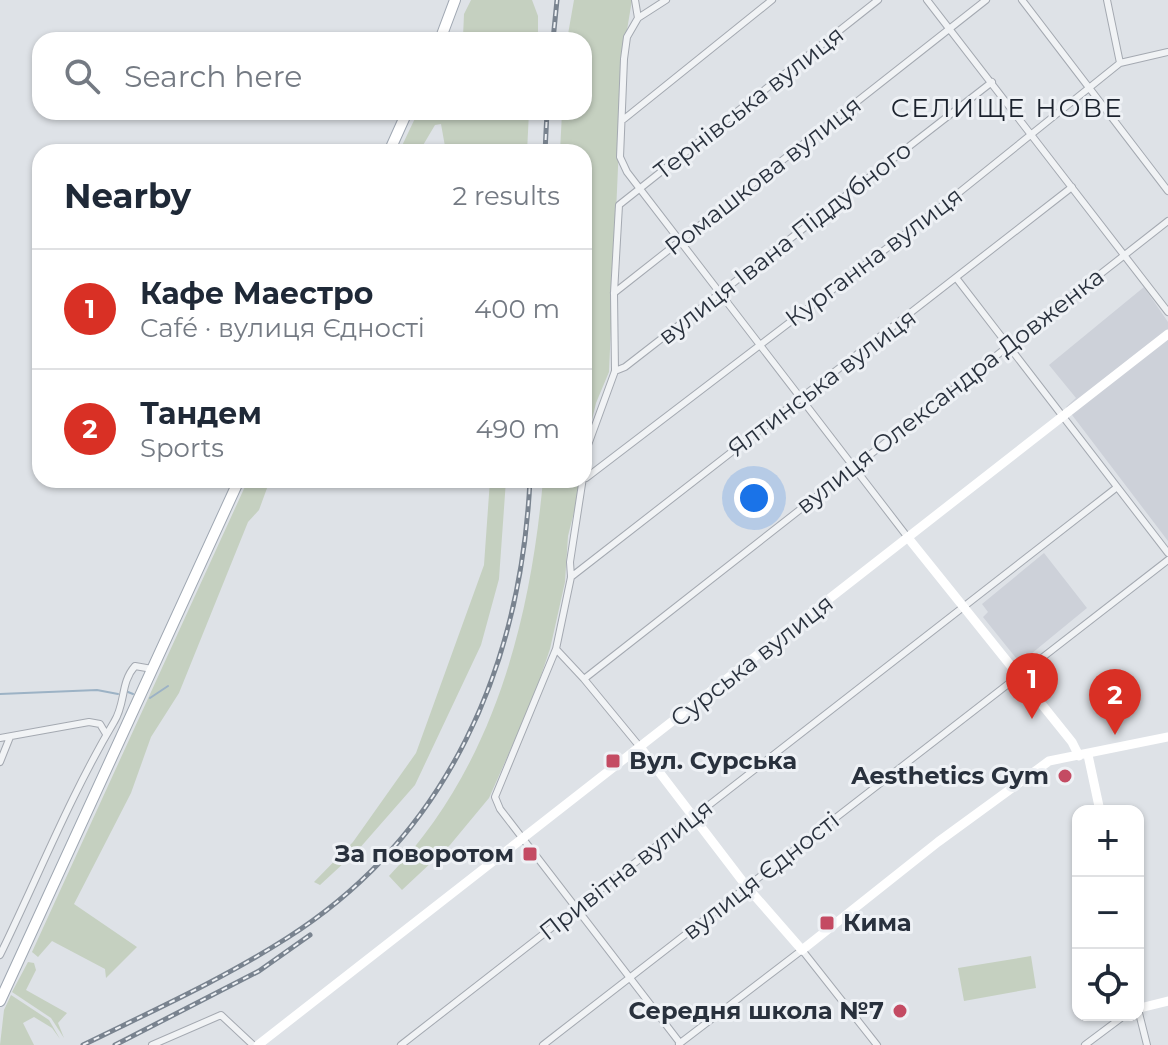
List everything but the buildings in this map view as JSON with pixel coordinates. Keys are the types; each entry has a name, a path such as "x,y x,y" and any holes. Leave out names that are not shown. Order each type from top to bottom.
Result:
{"main road":[{"path":"443,32 455,0"},
{"path":"393,144 403,120"},
{"path":"0,1001 235,488"}],"street":[{"path":"635,0 638,18"},
{"path":"666,0 638,18 627,37 620,157 639,190 909,539 1084,755 1098,805"},
{"path":"624,119 772,0"},
{"name":"Тернівська вулиця","path":"614,293 619,205 878,0"},
{"path":"927,0 1168,312"},
{"name":"Ромашкова вулиця","path":"614,293 986,0"},
{"path":"1022,0 1168,191"},
{"path":"1107,0 1120,63"},
{"name":"Курганна вулиця","path":"592,473 1033,134 1120,63 1168,52"},
{"name":"вулиця Івана Піддубного","path":"615,371 625,367 992,82"},
{"name":"Ялтинська вулиця","path":"571,577 1072,187"},
{"name":"вулиця Олександра Довженка","path":"584,679 1168,221"},
{"path":"957,279 1168,553"},
{"path":"592,437 594,423 615,371 614,293"},
{"name":"Сурська вулиця","path":"255,1045 524,839 1168,334"},
{"path":"584,488 573,537 571,577 556,649 526,726 496,789 500,809 678,1044 1049,761 1168,737"},
{"name":"Привітна вулиця","path":"401,1045 1116,488"},
{"name":"вулиця Єдності","path":"543,1045 1168,560"},
{"path":"556,649 640,747 747,887 802,950 877,1045"},
{"path":"0,955 121,705 126,677 135,666 152,669"},
{"path":"0,738 89,722 100,724 106,734"},
{"path":"0,762 10,737"},
{"path":"1144,1005 1168,1001"},
{"path":"152,1045 217,1016 227,1018 255,1045"},
{"path":"1085,1045 1117,1021"},
{"path":"1142,1021 1147,1045"}],"shaded area":[{"path":"1144,287 1168,322 1168,541 1066,407 1076,398 1049,365"},
{"path":"1044,553 1087,608 1020,663 983,617 988,612 982,604"}],"green space":[{"path":"471,0 532,0 538,16 538,32 463,32 464,14"},
{"path":"574,0 632,0 623,54 609,372 592,420 592,144 560,144 562,120 592,120 592,32 568,32"},
{"path":"414,120 529,120 527,144 445,144 441,124 435,125 424,144 403,144"},
{"path":"244,488 267,488 259,510 248,522 179,693 151,737 131,793 74,904 137,947 106,978 105,969 52,941 38,957 32,952"},
{"path":"489,488 505,488 499,579 481,645 415,785 358,850 320,885 314,882 353,842 416,753 484,565"},
{"path":"542,488 580,488 568,536 565,582 550,649 533,699 489,798 450,845 402,890 389,876 425,834 455,789 480,742 500,692 516,641 537,534"},
{"path":"1031,956 1036,988 964,1001 958,968"},
{"path":"28,962 34,963 36,970 26,990 67,1013 58,1023 64,1038 51,1018 12,992"},
{"path":"11,995 49,1020 60,1039 52,1028 34,1017 23,1023 34,1045 0,1045 4,1010"}],"waterway":[{"path":"150,698 168,686"},
{"path":"0,694 97,690 118,694"},
{"path":"128,692 133,694"}],"railway":[{"path":"554,32 557,0"},
{"path":"545,144 547,120"},
{"path":"83,1045 213,981 287,938 344,896 392,849 433,797 466,740 492,679 511,615 524,549 529,488"},
{"path":"115,1045 259,971 310,935"}],"place":[{"name":"Кафе Маестро","path":"1032,719"},
{"name":"Тандем","path":"1115,735"},
{"name":"Вул. Сурська","path":"613,761"},
{"name":"Aesthetics Gym","path":"1065,776"},
{"name":"За поворотом","path":"530,854"},
{"name":"Кима","path":"827,923"},
{"name":"Середня школа №7","path":"900,1011"}],"district":[{"name":"СЕЛИЩЕ НОВЕ","path":"1007,108"}]}
